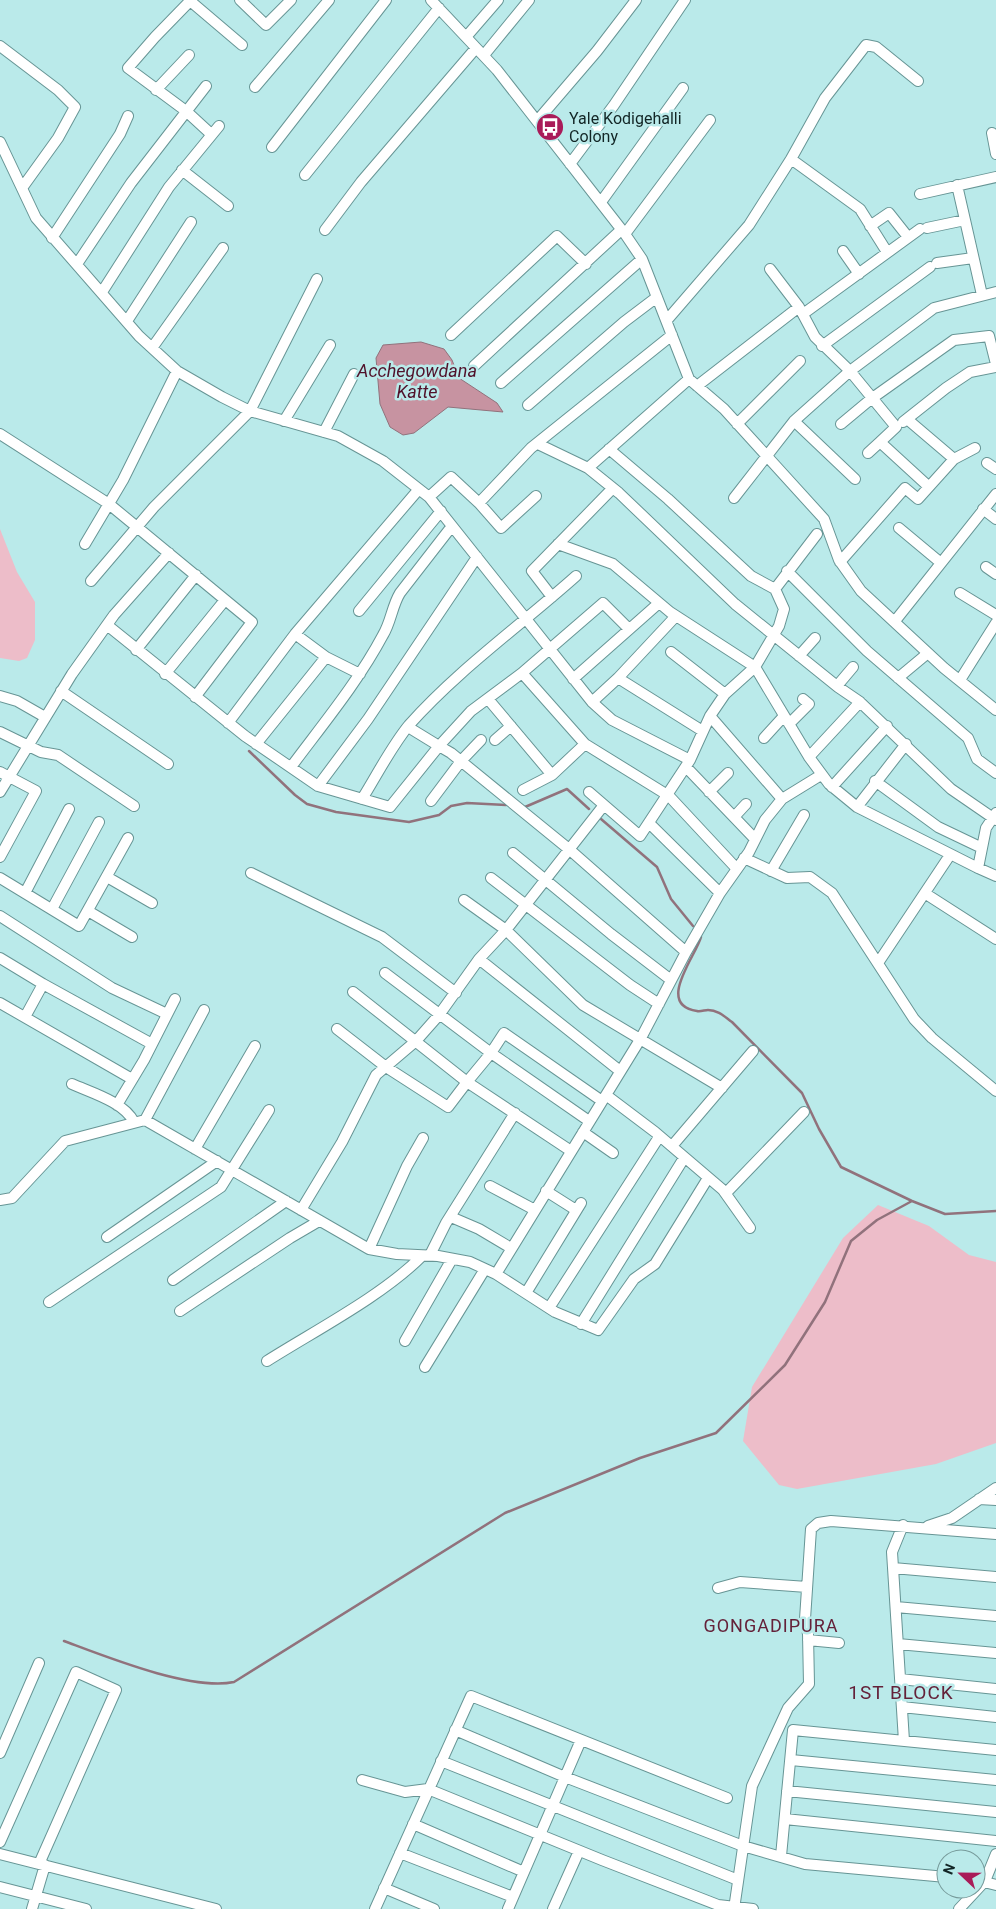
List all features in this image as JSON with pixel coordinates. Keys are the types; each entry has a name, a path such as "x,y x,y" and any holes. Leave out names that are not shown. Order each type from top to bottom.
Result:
{"street":[{"path":"240,0 266,26 291,0"},
{"path":"254,87 329,0"},
{"path":"272,147 386,0"},
{"path":"431,0 480,51 601,202 642,259 693,382 767,455 824,519 840,562 862,591 928,653 996,710"},
{"path":"466,37 498,0"},
{"path":"326,230 361,182 529,0"},
{"path":"537,122 597,51 636,0"},
{"path":"570,164 614,105 685,0"},
{"path":"211,134 186,112 128,68 190,1 242,45"},
{"path":"305,175 439,8"},
{"path":"666,320 749,225 791,158 825,98 866,45 876,47 918,81"},
{"path":"0,46 58,90 76,107 58,138 22,188"},
{"path":"156,90 189,54"},
{"path":"77,264 131,183 206,86"},
{"path":"601,202 683,88"},
{"path":"52,238 120,134 128,116"},
{"path":"474,366 623,232 710,120"},
{"path":"102,292 169,187 219,126"},
{"path":"992,133 996,154"},
{"path":"0,142 36,218 127,321 177,372 250,411 338,436 382,461 429,497 592,702 612,720 688,764 709,792 755,839"},
{"path":"791,158 860,209 888,252"},
{"path":"182,170 228,206"},
{"path":"920,194 996,177"},
{"path":"957,185 982,295"},
{"path":"870,226 888,213 908,237"},
{"path":"588,468 693,382 859,274 908,237 924,228 965,220"},
{"path":"127,321 191,222"},
{"path":"451,335 557,236 586,264"},
{"path":"152,348 223,248"},
{"path":"843,251 859,274"},
{"path":"822,346 934,265 973,258"},
{"path":"501,383 642,259"},
{"path":"770,269 801,310 814,337 850,371 871,399 896,427"},
{"path":"91,581 137,527 198,461 250,411 317,279"},
{"path":"734,498 794,421 850,371 934,308 996,292"},
{"path":"528,405 657,296"},
{"path":"479,503 531,448 672,335"},
{"path":"841,424 871,399 954,340 989,336 996,366 970,372 946,388 896,427 868,453"},
{"path":"284,421 330,345"},
{"path":"737,424 800,361"},
{"path":"85,544 156,417 177,372"},
{"path":"324,432 354,374"},
{"path":"907,419 954,459"},
{"path":"794,421 855,479"},
{"path":"0,434 109,504 252,622 195,697"},
{"path":"880,442 928,486"},
{"path":"538,444 588,468 735,604 773,636 860,702 951,789 995,817 986,828 978,868"},
{"path":"840,562 905,488 918,499 954,459 975,448"},
{"path":"589,792 640,836 688,764 710,716 725,694 755,667 773,636 784,608 775,589 751,576 668,499 609,449"},
{"path":"987,463 996,469"},
{"path":"429,497 451,477 479,503 501,528 536,496"},
{"path":"228,723 295,634 419,489"},
{"path":"552,597 532,571 612,489"},
{"path":"895,621 996,494"},
{"path":"983,510 996,519"},
{"path":"359,611 441,511"},
{"path":"291,767 360,674 385,633 394,603 452,526"},
{"path":"899,528 941,563"},
{"path":"775,589 817,534"},
{"path":"558,544 613,564 676,616 755,667 821,775 832,787 857,807 950,856 996,876"},
{"path":"0,792 5,774 28,746 45,717 107,625 169,553"},
{"path":"318,786 368,719 477,557"},
{"path":"986,567 996,574"},
{"path":"787,572 867,651 968,738 977,759 996,772"},
{"path":"136,650 196,575"},
{"path":"362,799 408,727 463,669 527,619 576,576"},
{"path":"960,592 996,615"},
{"path":"165,674 225,600"},
{"path":"107,625 165,674 228,723 318,786 390,807 438,746 471,711 522,673 603,603 629,629"},
{"path":"574,679 659,603"},
{"path":"592,702 618,678 676,616"},
{"path":"960,680 996,623"},
{"path":"295,634 326,657 360,674"},
{"path":"799,656 815,638"},
{"path":"671,652 725,694"},
{"path":"898,678 928,653"},
{"path":"256,744 326,657"},
{"path":"837,686 853,667"},
{"path":"522,673 585,744 668,796 737,869"},
{"path":"618,678 702,730"},
{"path":"62,691 168,764"},
{"path":"0,696 16,701 45,717"},
{"path":"488,699 552,775"},
{"path":"764,738 809,704 802,699"},
{"path":"810,757 860,702"},
{"path":"710,716 782,799"},
{"path":"495,740 510,726"},
{"path":"832,787 887,726"},
{"path":"408,727 461,761 570,850 686,952"},
{"path":"0,732 41,752 58,755 134,806"},
{"path":"431,801 461,761 482,740"},
{"path":"523,790 552,775 585,744"},
{"path":"857,807 906,744"},
{"path":"709,792 728,773"},
{"path":"0,857 36,791 5,774"},
{"path":"496,1274 641,1038 686,952 765,820 782,799 821,775"},
{"path":"875,782 938,827 982,848"},
{"path":"734,817 746,804"},
{"path":"301,1210 342,1142 376,1075 416,1041 439,1015 479,959 506,930 604,805"},
{"path":"25,893 69,809"},
{"path":"771,871 804,815"},
{"path":"52,909 99,822"},
{"path":"649,823 720,893"},
{"path":"0,878 80,926 128,838"},
{"path":"514,853 671,980"},
{"path":"878,963 950,856"},
{"path":"744,858 787,878 810,877 832,893 914,1019 932,1038 996,1091"},
{"path":"251,873 382,936 456,993"},
{"path":"107,877 152,903"},
{"path":"491,878 630,985 659,1004"},
{"path":"926,894 996,939"},
{"path":"464,900 506,930 583,1005 722,1088"},
{"path":"88,911 132,938"},
{"path":"0,916 112,988 168,1014"},
{"path":"0,958 152,1044"},
{"path":"479,959 620,1071"},
{"path":"385,973 491,1053 589,1121"},
{"path":"25,1017 43,984"},
{"path":"353,992 467,1082 571,1151"},
{"path":"117,1105 152,1044 175,998"},
{"path":"0,1003 132,1079"},
{"path":"0,1200 12,1198 65,1141 140,1121 204,1010"},
{"path":"337,1029 386,1067 448,1108 491,1053 504,1033 604,1098 672,1146 726,1193 750,1228"},
{"path":"195,1149 255,1046"},
{"path":"672,1146 753,1051"},
{"path":"72,1084 117,1105 140,1121 232,1169 319,1222 369,1249 470,1262 496,1274 552,1310 598,1330 634,1279 654,1264 708,1178"},
{"path":"49,1302 221,1187 269,1110"},
{"path":"726,1193 804,1112"},
{"path":"267,1361 383,1287 426,1256 451,1217 473,1177 515,1113"},
{"path":"582,1132 613,1153"},
{"path":"552,1310 659,1137"},
{"path":"369,1249 407,1166 423,1138"},
{"path":"581,1324 684,1158"},
{"path":"107,1237 217,1161"},
{"path":"490,1186 535,1210"},
{"path":"526,1293 579,1206 546,1191"},
{"path":"173,1280 286,1201"},
{"path":"451,1217 479,1229 511,1248"},
{"path":"180,1311 290,1238 319,1222"},
{"path":"405,1341 452,1259"},
{"path":"425,1367 485,1269"},
{"path":"924,1527 952,1518 996,1488"},
{"path":"979,1499 996,1500"},
{"path":"734,1908 752,1786 788,1708 809,1684 808,1640 805,1619 811,1529 818,1523 831,1520 996,1534"},
{"path":"902,1525 892,1552 904,1741"},
{"path":"894,1568 996,1577"},
{"path":"718,1588 740,1582 807,1586"},
{"path":"896,1607 996,1616"},
{"path":"808,1640 839,1642"},
{"path":"898,1644 996,1653"},
{"path":"0,1753 39,1663"},
{"path":"0,1842 76,1672 116,1690 42,1864 32,1909"},
{"path":"900,1679 996,1689"},
{"path":"375,1909 471,1696 727,1798"},
{"path":"902,1707 996,1718"},
{"path":"455,1730 566,1777 743,1846 805,1864 936,1876"},
{"path":"781,1856 793,1730 996,1750"},
{"path":"508,1909 581,1740"},
{"path":"791,1760 996,1780"},
{"path":"441,1761 738,1880"},
{"path":"362,1780 405,1792 428,1789 718,1905 752,1909"},
{"path":"788,1791 996,1812"},
{"path":"784,1819 996,1841"},
{"path":"413,1824 524,1872"},
{"path":"553,1909 579,1851"},
{"path":"400,1853 513,1897"},
{"path":"0,1854 216,1909"},
{"path":"986,1870 996,1854"},
{"path":"0,1887 86,1909"},
{"path":"384,1888 434,1909"}],"shaded area":[{"path":"0,529 17,572 35,602 35,640 27,658 19,661 0,658"},
{"path":"878,1205 929,1226 969,1255 996,1262 996,1443 936,1464 797,1489 779,1485 743,1441 752,1387 843,1238"}],"water":[{"name":"Acchegowdana Katte","path":"421,342 444,349 452,360 459,378 497,403 503,412 448,407 414,433 403,435 390,427 380,404 376,358 383,345"}],"waterway":[{"path":"249,751 307,804 336,812 409,822 439,815 451,806 467,803 506,805"},
{"path":"525,807 567,789 589,809"},
{"path":"601,819 657,867 671,899 693,926"},
{"path":"701,937 681,979 678,990 679,1000 685,1007 698,1011 715,1011 732,1022 802,1093 819,1129 841,1167 912,1201 945,1214 996,1211"},
{"path":"64,1641 149,1671 173,1677 195,1682 234,1682 505,1513 640,1458 716,1433 785,1365 825,1302 851,1241 877,1220 912,1201"}],"place":[{"name":"Yale Kodigehalli Colony","path":"550,127"}],"district":[{"name":"GONGADIPURA","path":"771,1626"},
{"name":"1ST BLOCK","path":"901,1692"}]}
